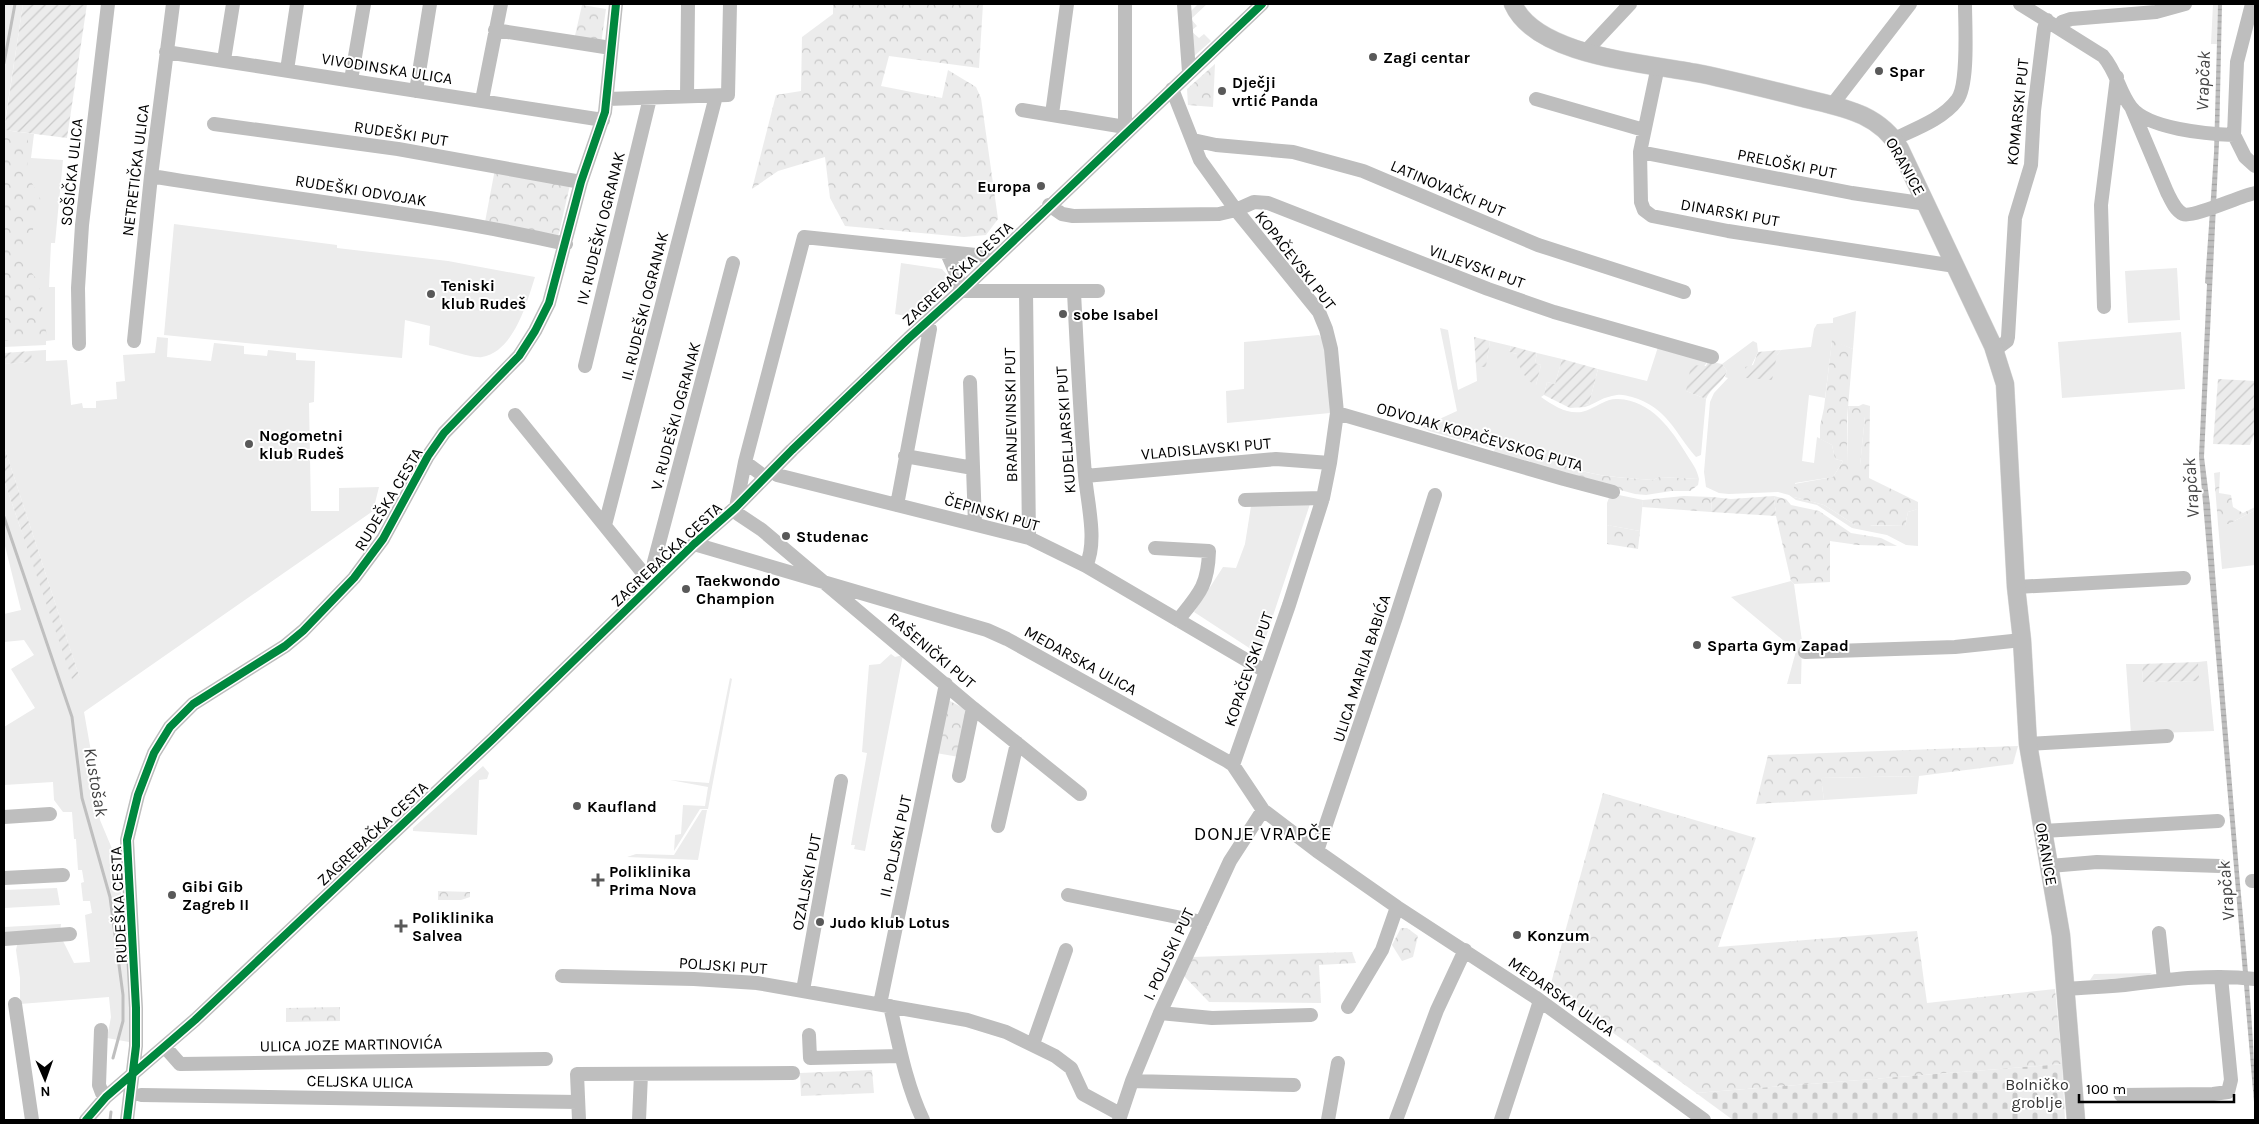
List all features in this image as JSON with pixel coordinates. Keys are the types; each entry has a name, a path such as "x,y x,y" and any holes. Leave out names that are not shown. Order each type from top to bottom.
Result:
{"main road":[{"name":"ORANICE","path":"1513,4 1524,22 1535,32 1585,52 1702,74 1868,116 1894,139 1927,204 1995,350 2007,395 2016,587 2022,640 2028,744 2061,935 2076,1120"}],"street":[{"name":"SOŠIČKA ULICA","path":"79,344 78,288 82,225 108,4"},
{"name":"NETRETIČKA ULICA","path":"134,341 151,176 173,4"},
{"path":"224,60 233,4"},
{"path":"287,70 297,4"},
{"path":"351,80 364,4"},
{"path":"416,91 430,4"},
{"path":"482,100 501,4"},
{"name":"RUDEŠKA CESTA","path":"127,1120 136,1046 136,1008 127,840 138,795 154,753 170,727 193,704 285,646 303,631 354,578 383,539 428,456 444,433 519,356 536,331 549,303 581,182 603,120 607,99 616,4"},
{"path":"687,96 688,4"},
{"name":"II. RUDEŠKI OGRANAK","path":"605,525 722,95 730,4"},
{"path":"1052,114 1067,4"},
{"path":"1125,4 1125,121 1127,130"},
{"path":"1184,4 1189,72"},
{"name":"ZAGREBAČKA CESTA","path":"86,1120 106,1097 165,1047 493,738 694,544 736,507 909,338 961,291 1127,130 1262,4"},
{"path":"1585,52 1630,4"},
{"path":"1832,106 1910,4"},
{"path":"1894,139 1944,113 1958,100 1964,84 1965,4"},
{"path":"2020,4 2103,56 2117,76 2167,192 2174,205 2182,213 2191,215 2222,203 2255,194"},
{"path":"2053,24 2071,19 2156,12 2185,4"},
{"path":"2224,134 2237,62 2252,4"},
{"name":"KOMARSKI PUT","path":"1995,350 2008,337 2015,218 2031,165 2035,102 2053,24"},
{"path":"496,30 612,48"},
{"name":"VIVODINSKA ULICA","path":"166,52 603,120"},
{"name":"DINARSKI PUT","path":"1658,66 1640,152 1641,202 1644,210 1652,216 1738,233 1955,266"},
{"path":"2104,307 2101,205 2117,76"},
{"name":"KOPAČEVSKI PUT","path":"1172,89 1200,160 1236,210 1319,312 1331,349 1337,413 1323,498 1289,605 1233,765"},
{"path":"607,99 722,95"},
{"name":"IV. RUDEŠKI OGRANAK","path":"585,366 650,98"},
{"path":"1536,99 1644,130"},
{"path":"2131,108 2143,116 2162,124 2224,134 2255,166"},
{"path":"1022,110 1119,126 1127,130"},
{"name":"RUDEŠKI PUT","path":"214,124 398,148 581,182"},
{"name":"LATINOVAČKI PUT","path":"1193,140 1216,145 1294,152 1362,171 1538,245 1684,292"},
{"name":"PRELOŠKI PUT","path":"1640,152 1852,193 1927,204"},
{"name":"RUDEŠKI ODVOJAK","path":"151,176 361,206 484,226 566,244"},
{"name":"VILJEVSKI PUT","path":"1236,210 1254,202 1268,203 1488,290 1554,312 1712,357"},
{"path":"1049,205 1062,214 1073,216 1219,214 1236,210"},
{"name":"ZAGREBAČKA CESTA","path":"736,507 745,462 804,237 995,257"},
{"name":"ZAGREBAČKA CESTA","path":"947,253 961,291"},
{"name":"V. RUDEŠKI OGRANAK","path":"656,581 654,562 733,263"},
{"name":"ZAGREBAČKA CESTA","path":"961,291 1098,291"},
{"name":"BRANJEVINSKI PUT","path":"1026,291 1029,538"},
{"name":"KUDELJARSKI PUT","path":"1074,292 1085,476 1092,546 1086,566"},
{"path":"897,504 930,329"},
{"path":"970,382 975,524"},
{"name":"ODVOJAK KOPAČEVSKOG PUTA","path":"1337,413 1613,492"},
{"path":"515,415 605,525 656,581"},
{"path":"905,456 973,468"},
{"name":"VLADISLAVSKI PUT","path":"1085,476 1276,459 1330,463"},
{"path":"745,462 769,473"},
{"name":"ČEPINSKI PUT","path":"769,473 1029,538 1086,566 1265,671"},
{"name":"ULICA MARIJA BABIĆA","path":"1317,851 1435,495"},
{"path":"1244,500 1323,498"},
{"name":"RAŠENIČKI PUT","path":"736,507 738,514 762,530 973,708 1080,794"},
{"name":"MEDARSKA ULICA","path":"694,544 987,630 1007,639 1233,765 1263,810 1317,851 1397,907 1540,1001 1704,1120"},
{"path":"1154,548 1209,551 1206,580 1178,620"},
{"path":"2016,587 2184,578"},
{"path":"1804,652 1954,647 2022,640"},
{"name":"II. POLJSKI PUT","path":"923,1120 916,1104 885,1005 946,684"},
{"path":"959,776 973,708"},
{"path":"2028,744 2167,736"},
{"path":"998,826 1017,743"},
{"name":"OZALJSKI PUT","path":"803,990 841,780"},
{"name":"I. POLJSKI PUT","path":"1120,1117 1132,1081 1160,1012 1230,861 1263,810"},
{"path":"4,817 50,814"},
{"path":"2043,831 2218,821"},
{"path":"2050,866 2097,862 2220,866"},
{"path":"4,878 64,875"},
{"path":"1068,895 1202,922"},
{"path":"1348,1007 1382,950 1397,907"},
{"path":"2160,933 2164,980"},
{"path":"4,939 70,934"},
{"path":"1033,1044 1066,950"},
{"path":"1396,1120 1437,1010 1465,950"},
{"name":"POLJSKI PUT","path":"562,976 756,983 885,1005"},
{"path":"2066,989 2164,980 2221,977 2255,979"},
{"path":"2121,1095 2213,1094 2228,1092 2231,1080 2221,977"},
{"path":"1501,1120 1540,1001"},
{"path":"15,1004 32,1120"},
{"path":"885,1005 967,1020 1006,1032 1033,1044 1067,1064 1074,1073 1079,1089 1083,1094 1120,1117"},
{"path":"1160,1012 1212,1018 1311,1015"},
{"path":"100,1030 99,1085 106,1097"},
{"path":"809,1035 810,1058 901,1056"},
{"name":"ULICA JOZE MARTINOVIĆA","path":"165,1047 180,1064 546,1059"},
{"path":"1328,1120 1338,1062"},
{"path":"579,1120 577,1074 794,1073"},
{"path":"639,1120 641,1074"},
{"path":"1132,1081 1294,1085"},
{"name":"CELJSKA ULICA","path":"141,1095 578,1102"}],"green space":[{"path":"4,4 23,4 4,128"},
{"path":"23,4 87,4 67,138 4,130"},
{"path":"833,4 983,4 979,68 889,56 881,86 942,98 948,70 976,87 981,98 998,219 986,235 964,237 845,226 830,198 825,157 778,171 752,189 776,95 801,91 802,37 833,14"},
{"path":"1198,4 1207,4 1191,19 1191,11"},
{"path":"2213,4 2218,4 2217,44 2211,44"},
{"path":"582,5 606,9 601,44 574,40"},
{"path":"1191,19 1197,26 1191,31"},
{"path":"1191,31 1199,38 1204,34 1211,41 1192,58"},
{"path":"1215,64 1213,107 1188,105 1187,89"},
{"path":"4,130 34,134 31,158 63,160 55,243 51,243 49,287 55,287 55,340 46,341 46,345 4,347"},
{"path":"4,138 28,139 27,174 41,200 24,263 38,281 47,337 4,341"},
{"path":"495,169 570,185 558,237 485,222"},
{"path":"174,224 337,245 337,248 448,261 535,277 523,312 511,336 503,346 493,353 482,357 464,355 429,345 430,326 405,320 402,358 164,335"},
{"path":"901,263 942,269 948,276 906,316 895,314"},
{"path":"2177,268 2180,320 2128,323 2125,271"},
{"path":"1856,311 1853,349 1832,341 1825,398 1809,395 1802,461 1814,463 1817,437 1832,445 1835,459 1843,461 1833,477 1795,483 1794,497 1824,505 1855,525 1905,526 1908,512 1918,509 1918,546 1906,545 1887,535 1852,528 1817,505 1796,500 1789,495 1778,492 1729,494 1719,493 1706,487 1704,472 1710,402 1714,393 1728,378 1725,377 1727,371 1722,364 1753,341 1757,343 1758,352 1746,377 1777,355 1781,350 1811,347 1814,329 1817,324 1833,323 1833,318"},
{"path":"1440,328 1448,330 1458,390 1477,381 1476,367 1486,366 1490,341 1511,346 1509,352 1517,354 1536,385 1541,365 1535,363 1537,353 1562,359 1555,384 1547,382 1544,395 1541,397 1558,408 1571,412 1584,411 1614,399 1630,401 1641,405 1659,418 1675,436 1692,463 1699,479 1659,477 1653,480 1615,477 1590,473 1565,465 1554,459 1550,471 1530,465 1530,461 1493,454 1495,449 1429,431 1422,427 1457,411"},
{"path":"2181,332 2185,389 2062,398 2058,342"},
{"path":"1319,335 1323,341 1328,361 1330,413 1227,423 1226,391 1244,389 1244,342"},
{"path":"157,337 168,338 167,357 211,361 214,343 244,346 244,354 267,356 268,350 296,353 296,360 315,361 314,402 309,403 311,511 339,511 339,488 379,487 373,511 84,712 95,774 100,820 118,863 121,893 127,916 131,993 129,1042 107,1038 111,1017 109,997 20,1004 20,978 16,950 18,941 62,939 74,963 90,962 85,915 92,913 90,901 83,901 81,883 84,882 82,870 78,870 72,812 63,812 54,800 53,782 4,785 4,727 35,708 11,669 34,655 24,640 4,642 4,614 21,610 4,542 4,480 20,527 80,679 4,446 4,364 31,362 31,351 46,350 46,361 67,360 71,405 82,403 83,408 96,408 96,401 117,399 116,382 125,381 123,355 155,353"},
{"path":"1474,337 1490,341 1486,367 1476,367"},
{"path":"1832,340 1853,349 1847,419 1847,466 1860,465 1865,417 1852,414 1849,410 1850,406 1863,404 1870,406 1869,478 1918,502 1918,509 1908,512 1905,526 1871,525 1869,528 1855,525 1824,505 1794,497 1794,484 1833,477 1843,461 1835,459 1832,445 1820,439 1820,426"},
{"path":"1511,346 1537,353 1535,363 1541,365 1536,385 1523,372 1517,354 1509,352"},
{"path":"1658,347 1708,361 1686,391 1706,399 1701,455 1696,457 1662,414 1644,401 1619,395 1607,397 1585,407 1585,405 1589,404 1598,369 1647,381"},
{"path":"1781,350 1777,355 1772,380 1746,378 1745,367 1753,365 1758,352"},
{"path":"31,351 32,362 4,364 4,353"},
{"path":"1562,359 1598,369 1589,404 1585,405 1585,407 1570,408 1544,395 1547,382 1555,384"},
{"path":"1708,361 1722,364 1727,371 1723,379 1706,399 1686,391 1691,365 1706,366"},
{"path":"2218,379 2255,381 2255,432 2250,445 2213,444"},
{"path":"1848,406 1850,406 1849,410 1865,416 1860,466 1847,466"},
{"path":"4,446 80,679 73,682 4,480"},
{"path":"1553,459 1589,473 1614,477 1653,480 1659,477 1699,479 1698,485 1690,491 1671,491 1646,495 1635,494 1550,471"},
{"path":"2220,472 2219,493 2231,495 2233,507 2243,513 2255,507 2255,510 2229,524 2218,524 2214,473"},
{"path":"1614,494 1643,500 1640,531 1607,525 1607,503 1610,495"},
{"path":"1684,496 1712,497 1711,512 1642,507 1643,500"},
{"path":"1774,496 1786,499 1791,505 1819,511 1851,533 1881,538 1897,546 1858,545 1830,541 1830,582 1794,584 1791,581 1776,516"},
{"path":"1774,496 1776,516 1711,512 1712,497 1731,499"},
{"path":"1310,504 1260,655 1194,612 1223,567 1236,568 1245,544 1251,506"},
{"path":"2255,510 2255,565 2222,569 2218,524 2229,524"},
{"path":"1607,525 1640,531 1638,549 1607,544"},
{"path":"1791,581 1794,584 1802,641 1801,684 1787,684 1796,651 1731,597"},
{"path":"891,654 895,657 903,655 865,851 854,849 855,845 851,845 867,753 862,752 869,665 880,664"},
{"path":"2207,661 2214,731 2131,734 2126,664 2142,664 2143,682 2198,681 2198,662"},
{"path":"2198,662 2199,681 2143,682 2142,664"},
{"path":"730,678 732,679 708,809 700,809 674,851 675,835 681,834 683,805 705,806 708,787 670,780 709,783"},
{"path":"948,700 967,710 959,757 936,753"},
{"path":"2018,746 2013,764 1919,776 1821,778 1824,800 1756,804 1768,755"},
{"path":"483,766 489,773 487,779 479,780 477,835 413,831 413,828"},
{"path":"1919,776 1917,794 1824,800 1821,778"},
{"path":"1603,793 1756,838 1718,947 1917,931 1927,1003 2055,989 2062,1064 1696,1093 1550,987"},
{"path":"702,810 707,810 698,860 627,857 636,854 674,855"},
{"path":"57,888 60,905 4,908 4,890"},
{"path":"438,891 470,892 470,897 461,900 438,900"},
{"path":"61,924 60,932 4,935 4,927"},
{"path":"1401,928 1407,928 1418,936 1413,957 1402,961 1392,945"},
{"path":"1352,952 1356,963 1319,965 1321,1003 1209,1002 1183,975 1192,957"},
{"path":"2152,973 2146,977 2090,980 2094,974"},
{"path":"340,1007 340,1021 286,1022 286,1008"},
{"name":"Bolničko groblje","path":"2062,1064 2065,1120 1733,1120 1696,1093"},
{"path":"872,1070 874,1093 801,1096 800,1073"}],"shaded area":[{"path":"2218,4 2222,4 2219,143 2204,457 2210,505 2250,999 2254,1056 2255,1114 2199,456 2207,284 2205,283 2214,153"}],"waterway":[{"name":"Kustošak","path":"4,63 15,4"},
{"name":"Kustošak","path":"4,517 72,717 82,798 110,897 123,995 123,1021 113,1058"},
{"name":"Kustošak","path":"110,1120 111,1112"}],"cycle path":[{"path":"127,1120 136,1046 136,1008 127,840 138,795 154,753 170,727 193,704 285,646 303,631 354,578 383,539 428,456 444,433 519,356 535,331 549,303 581,182 605,112 616,4"},
{"path":"86,1120 106,1097 195,1020 493,739 694,544 736,507 792,450 909,338 961,291 1262,4"}],"place":[{"name":"Zagi centar","path":"1373,57"},
{"name":"Spar","path":"1879,71"},
{"name":"Dječji vrtić Panda","path":"1222,91"},
{"name":"Europa","path":"1041,186"},
{"name":"Teniski klub Rudeš","path":"431,294"},
{"name":"sobe Isabel","path":"1063,314"},
{"name":"Nogometni klub Rudeš","path":"249,444"},
{"name":"Studenac","path":"786,536"},
{"name":"Taekwondo Champion","path":"686,589"},
{"name":"Sparta Gym Zapad","path":"1697,645"},
{"name":"Kaufland","path":"577,806"},
{"name":"Poliklinika Prima Nova","path":"598,880"},
{"name":"Gibi Gib Zagreb II","path":"172,895"},
{"name":"Judo klub Lotus","path":"820,922"},
{"name":"Poliklinika Salvea","path":"401,926"},
{"name":"Konzum","path":"1517,935"}],"district":[{"name":"DONJE VRAPČE","path":"1263,833"}],"water label":[{"name":"Vrapčak","path":"2203,81"},
{"name":"Vrapčak","path":"2191,488"},
{"name":"Vrapčak","path":"2226,891"}]}
